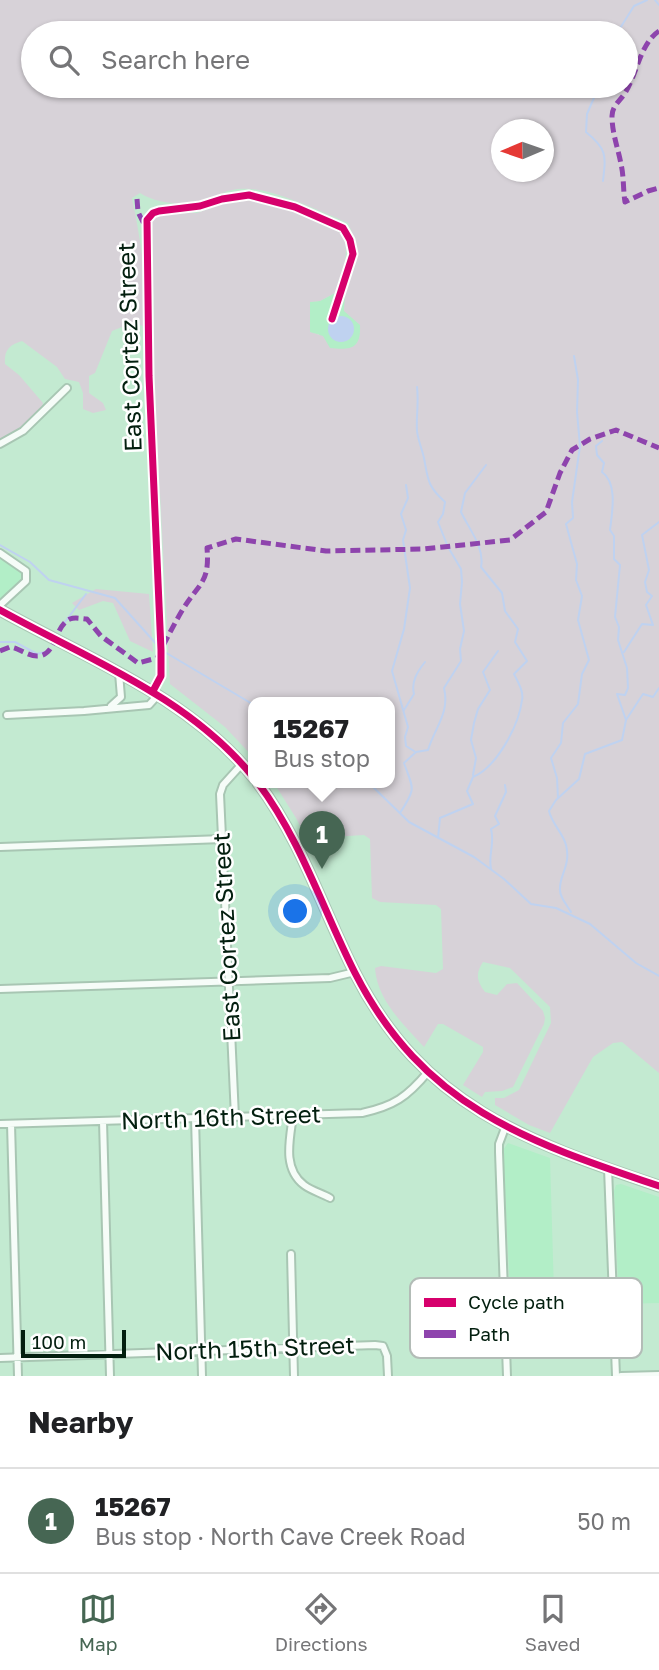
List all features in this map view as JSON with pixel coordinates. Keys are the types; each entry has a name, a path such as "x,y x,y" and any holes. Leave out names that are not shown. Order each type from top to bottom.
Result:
{"main road":[{"path":"0,607 155,693 213,735 248,771"},
{"path":"261,788 289,831 355,972 385,1023 428,1072 457,1096 505,1128 659,1186"}],"street":[{"name":"East Cortez Street","path":"155,693 161,676 161,650 149,376 147,220 159,211 200,206 222,198 249,195 295,207 343,228 350,240 353,254 332,319"},
{"path":"0,444 23,431 67,388"},
{"path":"0,553 26,571 26,580 0,607"},
{"path":"109,707 121,697 119,673"},
{"path":"7,715 149,705 155,693"},
{"name":"East Cortez Street","path":"235,1117 221,790 242,764"},
{"path":"0,847 223,839"},
{"path":"0,989 330,978 355,972"},
{"name":"North 16th Street","path":"0,1124 362,1113 383,1109 405,1096 428,1072"},
{"path":"293,1115 290,1165 301,1183 330,1198"},
{"path":"195,1118 202,1376"},
{"path":"103,1121 110,1376"},
{"path":"11,1124 18,1376"},
{"path":"503,1278 499,1144 505,1128"},
{"path":"608,1168 613,1278"},
{"path":"291,1254 294,1376"},
{"name":"North 15th Street","path":"0,1358 383,1346 387,1356 388,1376"},
{"path":"506,1358 507,1376"},
{"path":"617,1358 618,1376 659,1375"}],"shaded area":[{"path":"0,0 659,0 659,1073 622,1042 613,1043 593,1057 550,1133 529,1125 495,1105 495,1098 504,1098 519,1090 551,1023 550,1007 510,968 483,962 478,977 485,992 497,995 507,984 517,983 543,1011 545,1018 513,1087 485,1092 482,1097 463,1085 483,1052 483,1047 443,1024 438,1024 424,1047 386,1001 375,968 381,966 436,973 443,969 441,909 436,905 380,902 372,898 370,839 364,835 316,838 316,842 309,843 277,788 395,788 395,697 248,697 248,752 225,727 170,684 153,359 152,218 164,213 197,213 234,200 256,199 337,226 345,243 344,267 335,293 320,301 310,302 310,332 323,336 330,348 337,349 353,346 360,333 360,325 344,311 354,256 348,223 286,197 261,190 230,190 188,204 162,202 140,193 132,198 145,279 144,326 132,323 112,331 95,373 89,376 89,393 103,403 106,410 93,413 83,409 83,393 79,382 65,379 57,367 22,341 8,349 5,364 19,375 43,403 26,426 0,441"},
{"path":"335,293 344,297 376,325 362,362 319,366 319,334 310,333 310,302 320,301"},
{"path":"0,555 24,570 24,580 3,600 0,598"},
{"path":"96,589 149,594 153,652 130,641 113,603 103,601 79,610 72,603"},
{"path":"508,1143 550,1158 554,1278 509,1278 503,1150"},
{"path":"621,1184 659,1197 659,1303 642,1303 642,1278 618,1278 614,1191 616,1185"}],"water":[{"path":"341,316 350,320 354,329 350,338 341,342 332,338 328,329 332,320"}],"waterway":[{"path":"625,21 634,6 647,0"},
{"path":"655,0 659,5"},
{"path":"594,98 587,114 586,132 604,153 603,181"},
{"path":"558,798 557,778 551,758 561,743 563,723 578,704 582,674 589,660 578,620 582,596 576,580 577,564 566,524 573,518 572,502 580,446 578,380 574,356"},
{"path":"400,813 412,788 404,763 416,752 428,750 443,713 444,688 461,661 460,649 464,631 460,604 461,569 438,522 445,502 432,487 428,477 417,431 417,387"},
{"path":"602,441 596,446 597,455 604,463 602,472 612,491 610,530 614,536 614,559 620,565 615,617 619,627 618,640 627,668 628,688 625,695 617,694 626,720"},
{"path":"438,838 440,818 473,804 467,791 473,777 482,772 498,755 512,733 522,700 514,674 527,661 515,642 518,629 505,611 502,593 481,567 479,546 461,512 465,493 486,465"},
{"path":"406,485 408,498 401,514 406,530 403,540 410,588 404,629 392,671 408,727 406,746 414,751"},
{"path":"624,652 642,624 653,625 646,605 652,596 647,592 645,582 649,570 642,535 659,522"},
{"path":"0,545 30,562 49,580 115,598 159,647"},
{"path":"62,626 86,594"},
{"path":"0,642 15,642 37,654 49,651"},
{"path":"163,651 248,701"},
{"path":"473,775 476,758 471,740 474,723 478,709 490,690 483,672 498,651"},
{"path":"404,710 414,694 415,677 425,662"},
{"path":"571,912 560,891 567,858 566,845 549,811 556,800 579,779 585,754 622,740 626,720 643,694 653,697 659,688"},
{"path":"491,869 491,829 499,824 495,816 506,792 505,785"},
{"path":"374,788 409,822 474,857 504,879 531,904 556,908 590,924 636,963 659,976"}],"marked path":[{"path":"638,62 647,44 659,31"},
{"path":"621,98 612,116 625,202 659,188"},
{"path":"137,199 138,212 146,228"},
{"path":"0,651 10,647 34,656 44,655 65,623 77,618 87,619 101,636 138,663 157,658 205,576 207,548 236,539 326,551 424,549 510,540 546,512 560,473 572,450 590,439 616,430 659,448"}],"cycle path":[{"path":"153,691 161,676 161,650 149,376 147,220 159,211 200,206 249,195 295,207 343,228 350,240 353,254 332,319"},
{"path":"0,610 102,663 168,702 199,724 248,772"},
{"path":"261,788 287,828 355,973 382,1018 412,1056 446,1087 482,1112 522,1134 659,1186"}],"place":[{"name":"15267","path":"322,869"}]}
